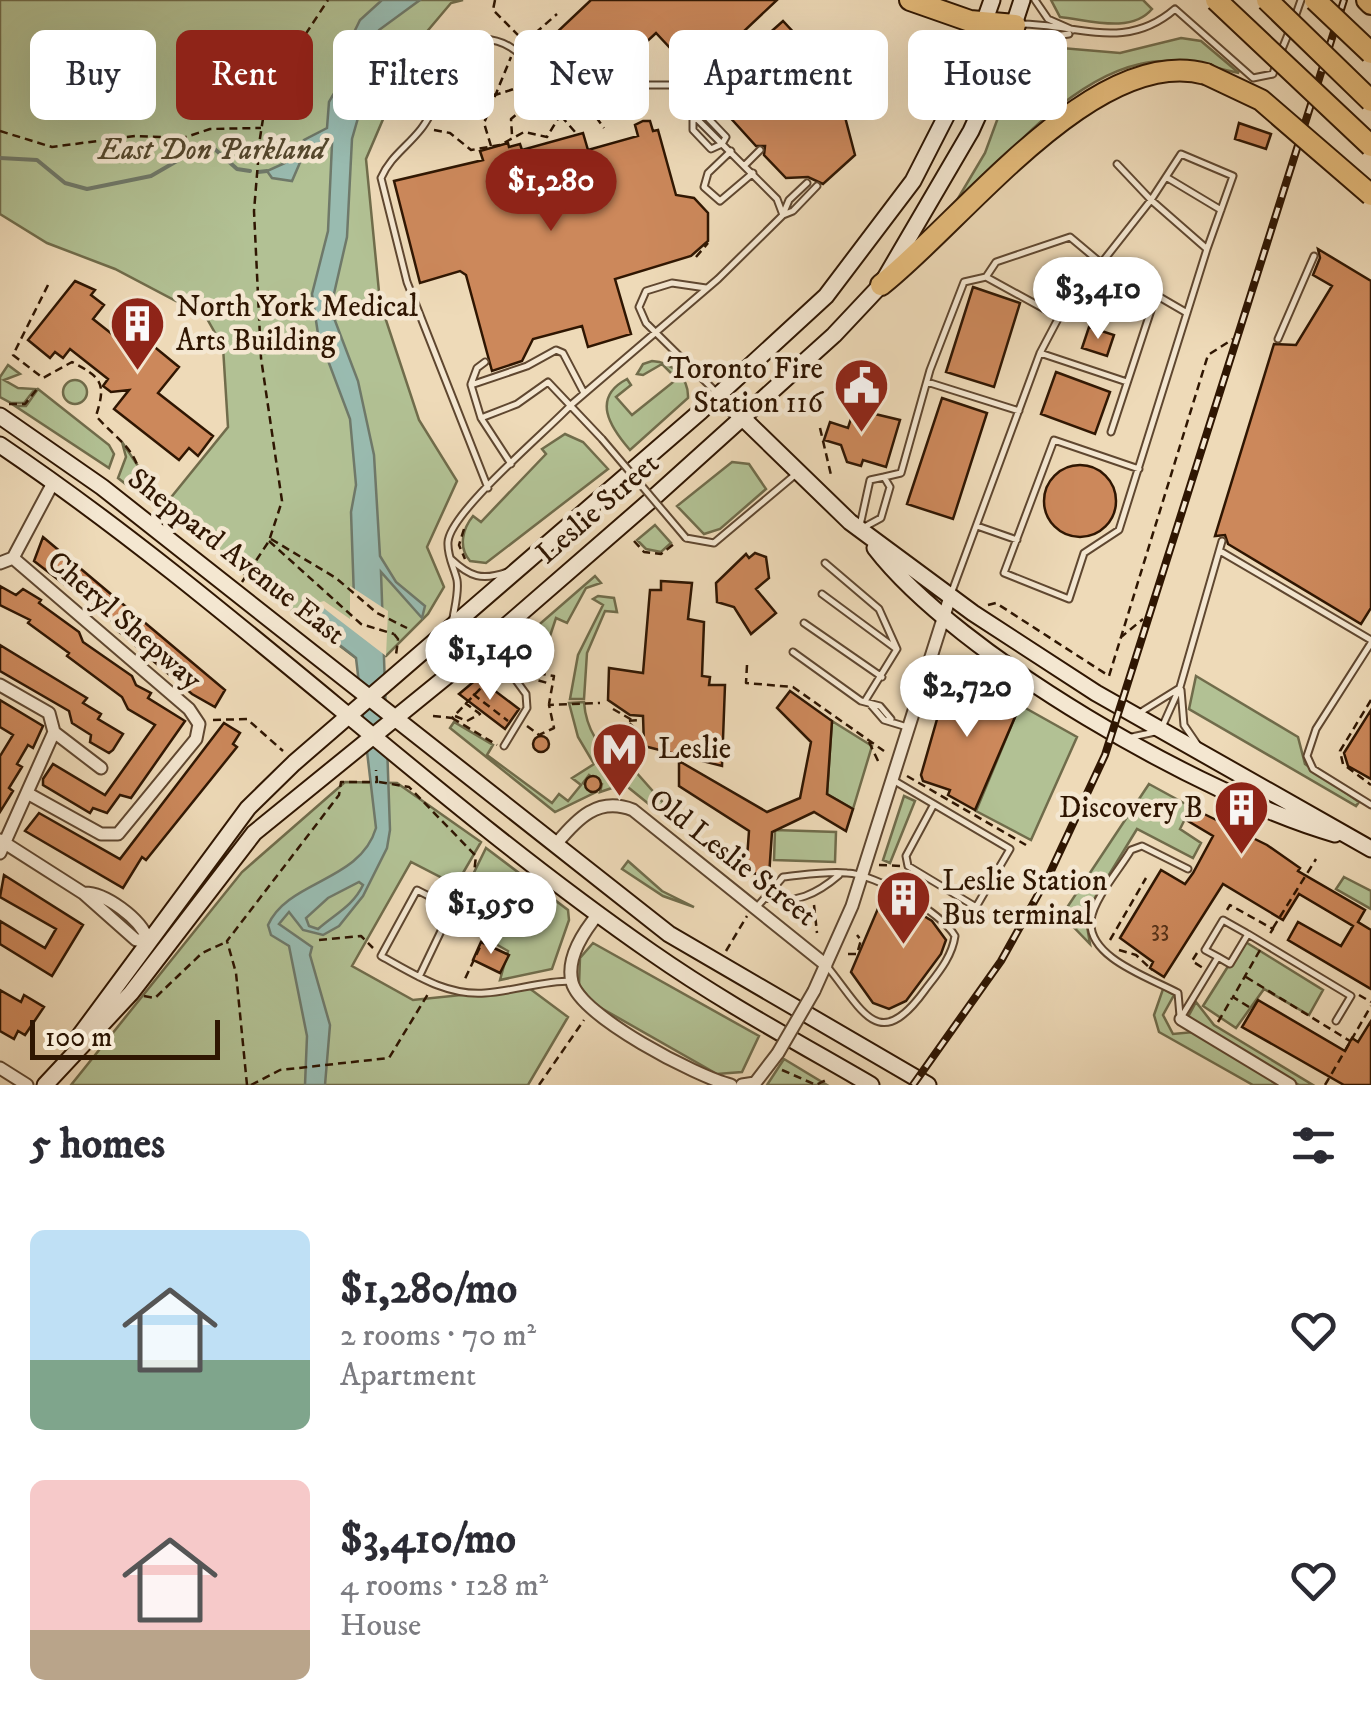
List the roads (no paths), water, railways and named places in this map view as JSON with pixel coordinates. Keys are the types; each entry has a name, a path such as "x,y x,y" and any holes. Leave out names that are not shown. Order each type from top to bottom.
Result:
{"highway":[{"path":"910,0 937,13 984,22 1003,30"},
{"path":"1216,0 1371,146"},
{"path":"1267,0 1371,101"},
{"path":"1315,0 1371,54"},
{"path":"881,286 925,250 1079,105 1124,80 1160,70 1206,74 1261,100 1371,195"}],"main road":[{"name":"Leslie Street","path":"44,1085 248,808 294,763 451,631 803,320 874,236 913,181 947,117 992,0"},
{"name":"Leslie Street","path":"1013,30 1022,0"},
{"name":"Leslie Street","path":"44,1085 131,993 254,832 505,627 834,335 881,286 976,120"},
{"path":"720,395 796,474 863,533 1028,652 1371,849"},
{"name":"Sheppard Avenue East","path":"5,410 669,934 928,1085"},
{"name":"Sheppard Avenue East","path":"0,445 54,482 599,913 724,1000 871,1085"},
{"path":"863,533 891,569 942,616 1011,668 1124,737 1304,825 1349,838"}],"street":[{"path":"0,563 13,558 54,482"},
{"name":"Cheryl Shepway","path":"13,558 189,709 199,724 196,739 118,834 101,834 27,793"},
{"name":"Old Leslie Street","path":"751,1084 778,1053 826,965 861,875 950,597"},
{"path":"0,685 49,712 54,732 1,845 83,892 136,940 148,940 163,951"},
{"path":"54,732 101,768"},
{"name":"Old Leslie Street","path":"557,843 586,813 601,806 624,806 826,965"},
{"path":"599,913 574,954 571,981 590,1009 708,1078 731,1085"},
{"path":"1181,1019 1290,1085"},
{"path":"0,1068 27,1085"}],"lane":[{"path":"1035,0 1048,19 1080,34"},
{"path":"1067,34 1128,34 1176,9 1253,78 1273,74 1301,0"},
{"path":"1067,34 1080,34"},
{"path":"488,488 407,282 381,178 387,163 422,128 474,42 494,40 516,47 544,78 576,85 669,85"},
{"path":"698,120 777,200 783,215"},
{"path":"745,165 760,150"},
{"path":"731,151 708,173 704,187 720,201 753,174"},
{"path":"950,597 1040,353 1059,317 1151,200 1181,154 1233,176 1120,530 1084,553 1068,600 1004,573 1054,440 1139,469"},
{"path":"1117,164 1207,249"},
{"path":"1166,177 1221,210"},
{"path":"451,631 458,584 448,540 461,514 584,393 708,289 783,215 789,200 807,182"},
{"path":"783,215 793,212 817,186"},
{"path":"986,277 996,262 1070,237 1101,264 1187,313"},
{"path":"1278,339 1314,256"},
{"path":"863,533 870,480 901,473 927,382 964,282 986,277 1059,317"},
{"path":"708,289 692,282 672,282 642,294 639,306 658,334 720,395"},
{"path":"1111,432 1156,295"},
{"path":"471,385 527,366 556,350 584,393"},
{"path":"1040,353 1128,382"},
{"path":"485,362 477,368 471,385 481,418 511,464"},
{"path":"481,418 516,404 548,382 572,404 686,538 714,543 796,474"},
{"path":"927,382 1018,411"},
{"path":"863,533 880,518 890,487 884,477"},
{"path":"976,526 1016,540"},
{"path":"1124,737 1147,738 1161,728 1180,687 1222,540"},
{"path":"1220,551 1371,642 1316,729 1307,756 1314,769 1371,804"},
{"path":"450,558 466,573 486,580 524,565"},
{"path":"825,563 879,609 897,650"},
{"path":"822,594 897,650"},
{"path":"804,623 882,677"},
{"path":"504,746 522,722 526,694 515,679 515,660 505,627"},
{"path":"868,703 897,650"},
{"path":"793,652 907,727"},
{"path":"1135,715 1157,706 1180,687"},
{"path":"1180,687 1184,725 1202,750"},
{"path":"891,778 1010,849 976,907 908,866 906,856 934,804"},
{"path":"1181,1019 1178,993 1102,950 1093,937 1091,917 1131,850 1142,846 1188,870"},
{"path":"765,897 775,900 816,896 841,873"},
{"path":"756,908 783,877 861,875 940,918 955,936 953,948 903,1018 886,1025 866,1014 826,965"},
{"path":"419,977 452,908 417,890 382,956 419,977 459,992 482,993 571,981"},
{"path":"1248,934 1230,964 1205,950 1223,920 1248,934 1352,996 1336,1020"},
{"path":"1181,1019 1218,957"}],"water":[{"path":"382,0 420,0 379,30 355,30 360,20"},
{"path":"333,95 333,120 357,120 352,139 347,237 333,298 334,318 358,381 374,455 380,556 396,582 425,606 422,618 381,572 390,830 387,848 363,896 339,926 323,935 303,930 289,912 279,924 312,947 310,955 330,1025 325,1085 305,1085 307,1036 289,946 271,935 268,925 291,898 355,860 368,846 376,828 356,658 318,628 321,605 355,627 351,512 356,485 350,419 318,334 312,294 328,231 332,144 305,151 292,181 272,178 267,171 285,163 304,140 327,128","holes":["359,882 363,885 318,929 309,926 306,918 328,898"]}],"waterway":[{"path":"0,158 37,160 65,183 87,189 151,176 208,143 237,169 250,171"},
{"path":"258,172 267,171"}],"railway":[{"path":"913,1085 1001,961 1049,875 1105,755 1344,0"}],"place":[{"name":"North York Medical Arts Building","path":"137,373"},
{"name":"Toronto Fire Station 116","path":"862,435"},
{"name":"Leslie","path":"619,798"},
{"name":"Discovery B","path":"1242,857"},
{"name":"Leslie Station Bus terminal","path":"903,947"}],"park label":[{"name":"East Don Parkland","path":"212,150"}]}
